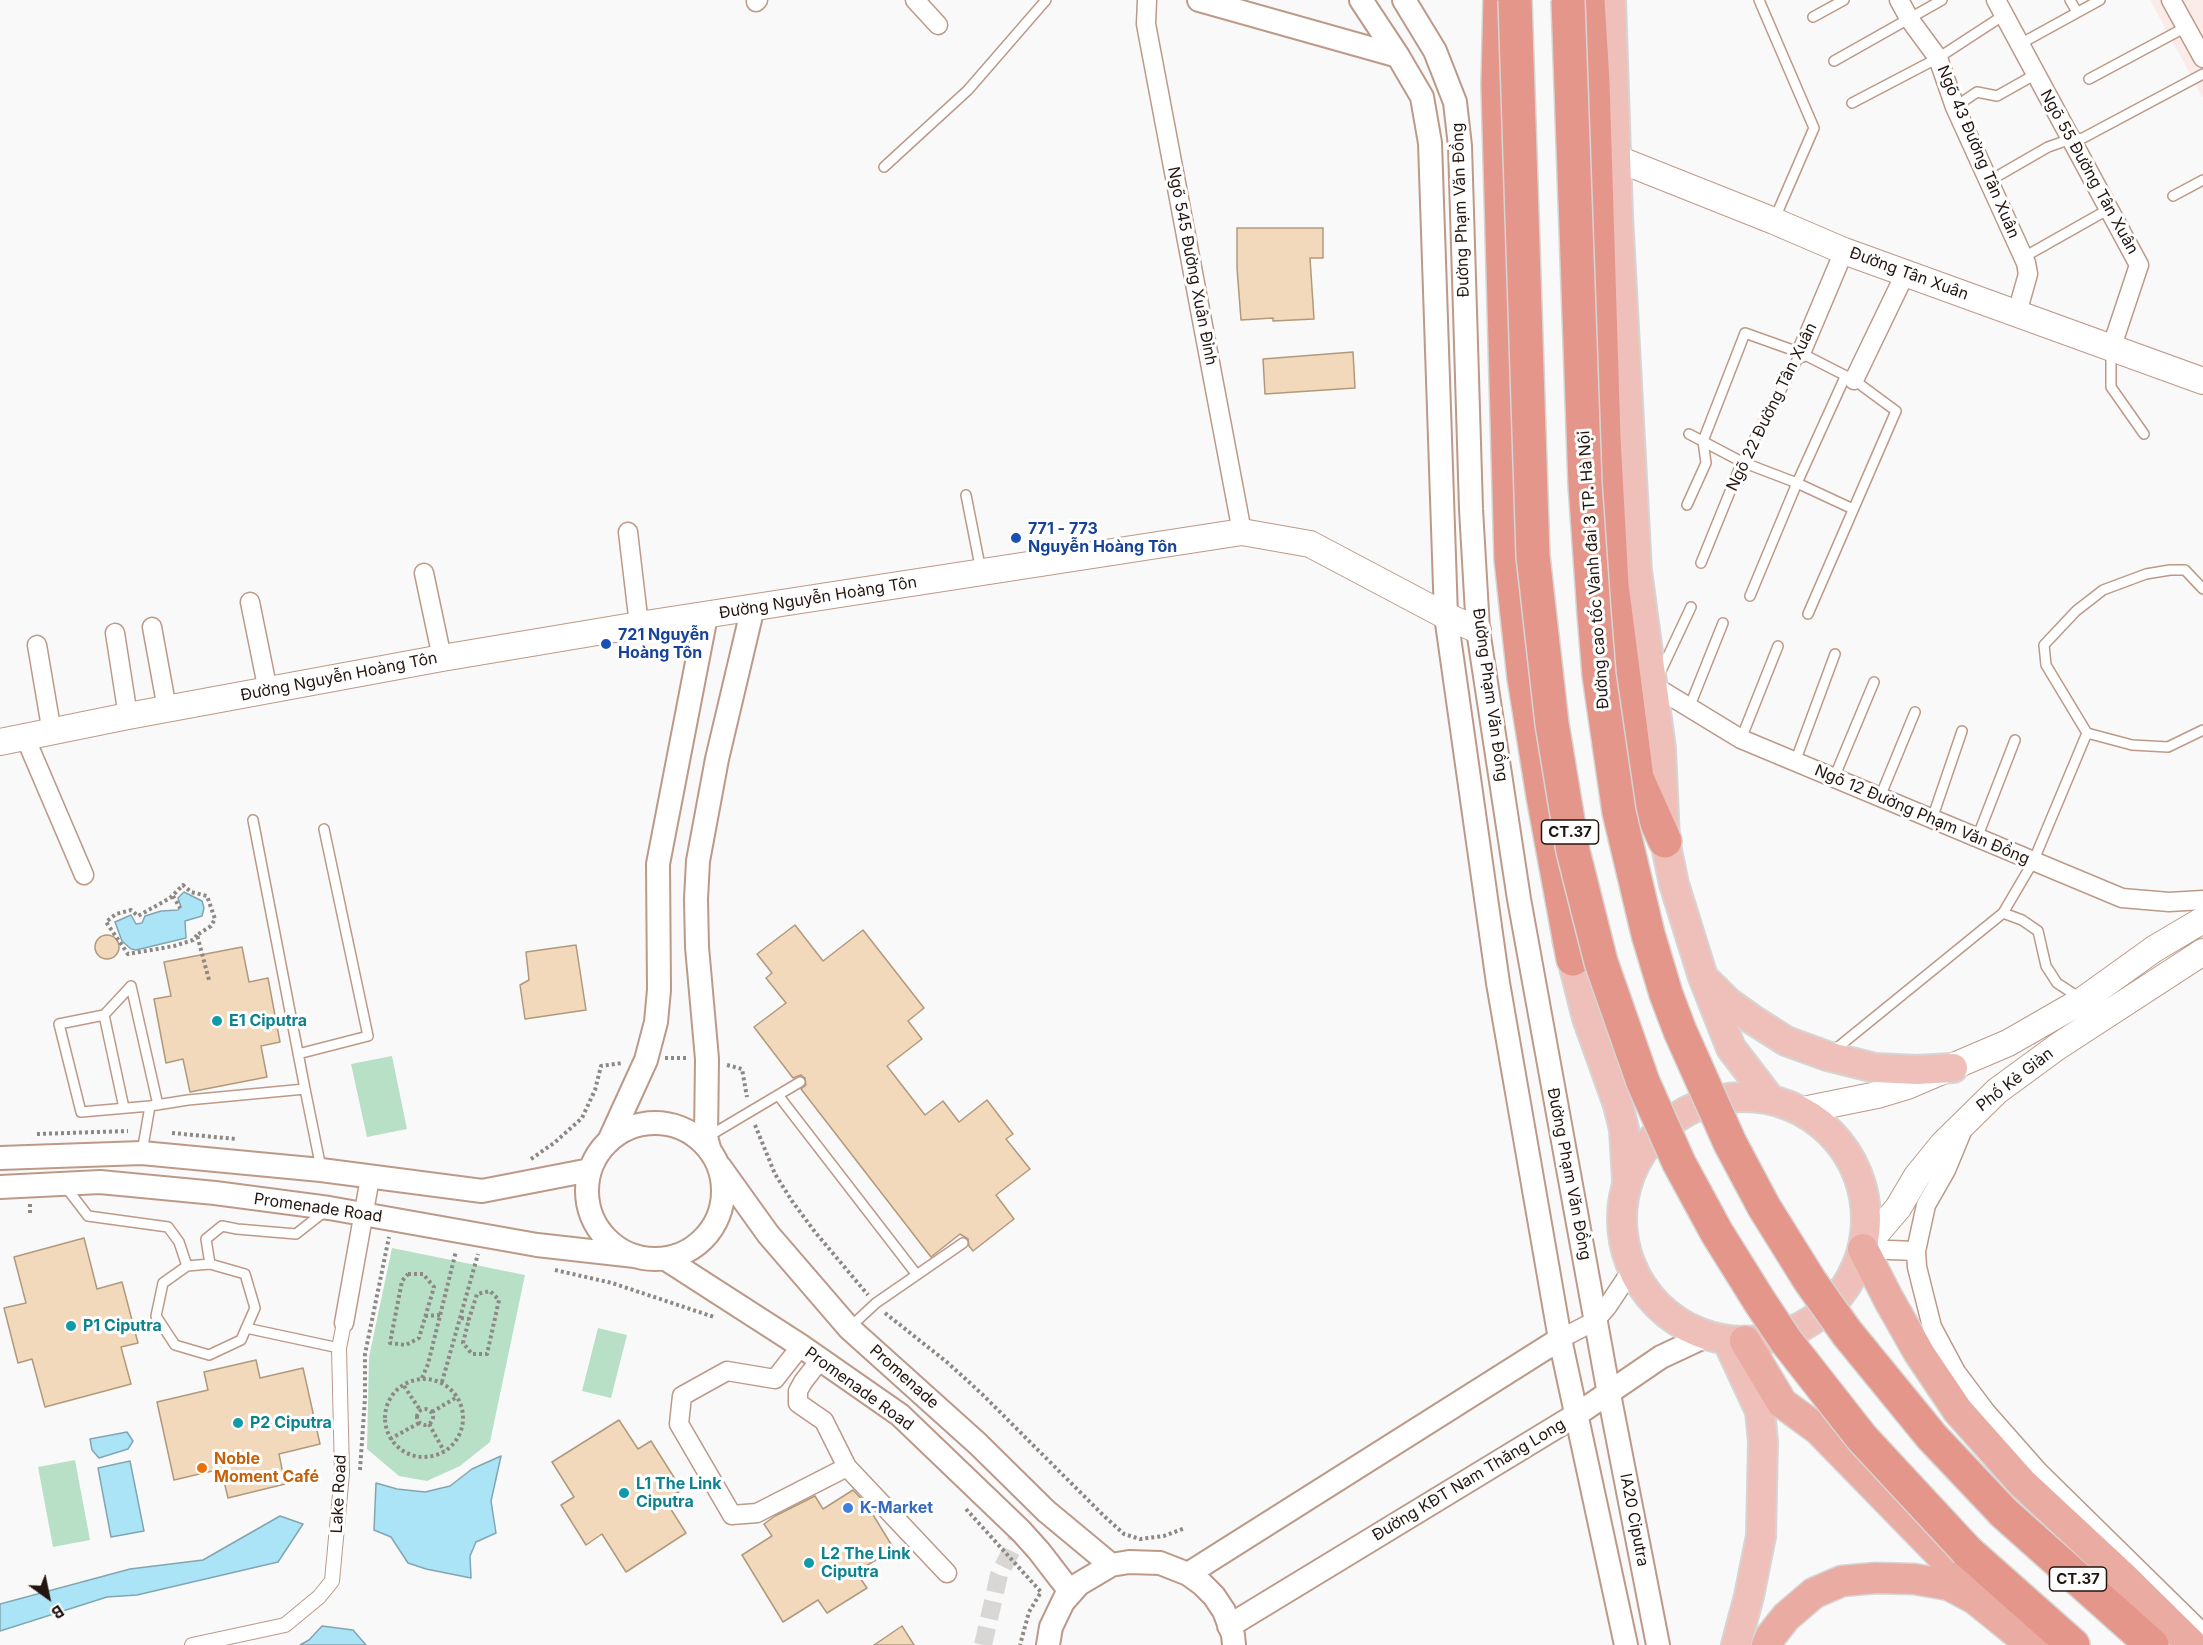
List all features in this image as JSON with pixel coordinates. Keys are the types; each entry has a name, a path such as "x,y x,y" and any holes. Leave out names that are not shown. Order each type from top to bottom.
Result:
{"highway":[{"path":"1500,0 1498,85 1511,559 1524,678 1573,959"},
{"name":"CT.37","path":"1514,0 1533,556 1552,724 1573,851 1602,962 1643,1082 1675,1153 1717,1233 1786,1341 1862,1438 1967,1551 2073,1645"},
{"name":"Đường cao tốc Vành đai 3 TP. Hà Nội","path":"1568,0 1585,484 1598,664 1619,812 1651,944 1666,994 1730,1143 1764,1207 1810,1281 1847,1333 1932,1437 2004,1513 2152,1645"},
{"path":"1588,0 1604,438 1612,585 1637,778 1665,841"},
{"path":"1863,1249 1919,1353 1958,1412 2022,1483 2192,1645"},
{"path":"1727,1338 1782,1403 1819,1430 2023,1637"},
{"path":"1767,1645 1770,1636 1786,1617 1814,1593 1842,1581 1876,1578 1914,1578 1949,1585 1975,1599 2023,1637"}],"main road":[{"name":"Đường Phạm Văn Đồng","path":"1487,0 1486,183 1496,560 1508,678 1528,798 1587,1018 1622,1121 1627,1180"},
{"name":"Đường Phạm Văn Đồng","path":"1514,0 1515,188 1527,560 1540,677 1569,855 1573,959"},
{"path":"1579,0 1596,438 1605,596 1629,786 1665,841"},
{"path":"1611,0 1618,159 1618,216 1637,572 1661,749 1665,841 1674,884 1703,977 1731,1048 1770,1099"},
{"name":"Đường Tân Xuân","path":"1618,159 1844,251 2203,381"},
{"name":"Đường Nguyễn Hoàng Tôn","path":"0,742 442,658 753,607 1242,532 1310,544 1446,616 1478,630"},
{"name":"Phố Kẻ Giàn","path":"1803,1110 1877,1095 1953,1068 2008,1043 2083,1000 2154,949 2200,937"},
{"name":"Phố Kẻ Giàn","path":"1863,1249 1898,1208 1917,1176 1966,1119 1997,1091 2200,937"},
{"path":"1703,977 1728,1002 1761,1026 1786,1041 1827,1056 1875,1068 1917,1070 1953,1068"},
{"path":"1770,1099 1780,1100 1803,1110 1835,1135 1857,1169 1867,1208 1863,1249 1849,1282 1826,1309 1796,1330 1762,1340 1727,1338 1681,1324 1662,1311 1631,1271 1625,1251 1620,1215 1627,1180 1641,1150 1664,1125 1692,1107 1770,1099"},
{"path":"1727,1338 1760,1412 1762,1442 1761,1536 1736,1645"}],"street":[{"path":"915,0 938,25"},
{"name":"Ngõ 545 Đường Xuân Đỉnh","path":"1147,0 1146,24 1242,532"},
{"path":"1200,0 1398,56"},
{"name":"Đường Phạm Văn Đồng","path":"1361,0 1422,97 1430,143 1446,616 1498,983 1560,1339 1576,1415"},
{"name":"Đường Phạm Văn Đồng","path":"1404,0 1435,51 1455,102 1460,146 1471,497 1478,630 1519,899 1609,1394"},
{"name":"Ngõ 43 Đường Tân Xuân","path":"1899,0 1910,20 1938,58 1955,107 2024,257 2028,274 2017,313"},
{"path":"2171,0 2203,58"},
{"name":"Ngõ 55 Đường Tân Xuân","path":"2000,8 2139,265 2111,349"},
{"name":"Ngõ 22 Đường Tân Xuân","path":"1802,353 1844,251"},
{"path":"1850,379 1905,274"},
{"path":"628,532 639,625"},
{"path":"424,573 442,658"},
{"path":"250,602 268,691"},
{"path":"711,1151 691,1133 669,1124 637,1125 622,1131 609,1141 598,1154 590,1170 587,1191 594,1222 607,1240 635,1256 666,1259 685,1253 702,1241 714,1226 722,1207 724,1187 711,1151 707,1059 697,947 696,899 698,861 717,759 753,607"},
{"path":"609,1141 646,1060 656,1022 658,864 706,616"},
{"path":"152,627 167,709"},
{"path":"115,633 128,716"},
{"path":"37,645 52,733"},
{"name":"Ngõ 12 Đường Phạm Văn Đồng","path":"1654,686 1740,739 2122,898 2169,902 2203,900"},
{"path":"25,737 84,875"},
{"path":"1966,1119 1946,1170 1926,1205 1916,1251 1917,1267 1932,1327 1956,1372 1986,1412 2038,1471 2203,1633"},
{"name":"Promenade","path":"711,1151 768,1234 849,1328 978,1444 1046,1511 1112,1565"},
{"path":"0,1158 142,1154 321,1170 482,1191 590,1170"},
{"name":"Lake Road","path":"192,1645 285,1625 319,1597 332,1581 342,1473 339,1347 370,1178"},
{"name":"Promenade Road","path":"0,1187 100,1182 215,1193 364,1213 537,1245 635,1256"},
{"path":"1863,1249 1916,1251"},
{"name":"Promenade Road","path":"666,1259 801,1346 900,1415 1021,1531 1069,1590 1063,1602"},
{"path":"1188,1574 1560,1339 1595,1321 1631,1271"},
{"name":"Đường KĐT Nam Thăng Long","path":"1232,1635 1609,1394 1661,1357 1727,1338"},
{"path":"801,1346 775,1379 727,1371 682,1396 679,1424 732,1515 757,1513 847,1467"},
{"path":"820,1360 798,1391 798,1403 824,1421 847,1467 947,1573"},
{"name":"IA20 Ciputra","path":"1609,1394 1658,1645"},
{"name":"IA20 Ciputra","path":"1576,1415 1626,1645"},
{"path":"1048,1645 1051,1627 1063,1602 1079,1584 1112,1565 1129,1562 1160,1563 1188,1574 1214,1596 1224,1611 1232,1635"}],"lane":[{"path":"884,167 968,90 1046,0"},
{"path":"1759,0 1814,128 1774,221"},
{"path":"1813,18 1844,0"},
{"path":"1834,61 1942,0"},
{"path":"2070,0 2077,12"},
{"path":"2020,44 2100,0"},
{"path":"1852,103 1938,58 2000,8"},
{"path":"2089,79 2186,27"},
{"path":"1955,107 1977,92 1997,96 2036,74"},
{"path":"1989,181 2048,147 2071,139 2083,138 2203,74"},
{"path":"2173,196 2203,180"},
{"path":"2024,257 2109,209"},
{"path":"1687,505 1706,463 1703,441 1745,333 1802,353 1850,379 1896,411 1808,614"},
{"path":"2111,349 2111,387 2144,434"},
{"name":"Ngõ 22 Đường Tân Xuân","path":"1701,562 1742,462 1802,353"},
{"path":"1750,596 1797,483 1850,379"},
{"path":"1689,434 1742,462 1797,483 1853,509"},
{"path":"966,495 982,573"},
{"path":"2203,589 2185,570 2146,574 2103,590 2076,611 2044,645 2046,664 2087,733 2132,745 2168,747 2203,730"},
{"path":"1654,686 1691,607"},
{"path":"1689,708 1723,623"},
{"path":"1740,739 1778,646"},
{"path":"1795,762 1834,654"},
{"path":"1834,778 1874,682"},
{"path":"1880,797 1915,711"},
{"path":"1932,819 1962,731"},
{"path":"1827,1056 2003,913 2033,862 2087,733"},
{"path":"1977,838 2015,740"},
{"path":"253,820 321,1170"},
{"path":"298,1054 368,1036 324,829"},
{"path":"2003,913 2022,920 2038,931 2046,966 2057,983 2083,1000"},
{"path":"142,1154 154,1106 131,986 104,1015 59,1024 81,1112 154,1106 188,1100 305,1089"},
{"path":"104,1015 124,1108"},
{"path":"711,1151 751,1111 800,1082"},
{"path":"778,1095 917,1275"},
{"path":"63,1184 88,1216 168,1227 179,1242 187,1266"},
{"path":"210,1264 206,1239 222,1226 296,1234 329,1208"},
{"path":"849,1328 876,1304 963,1243"},
{"path":"210,1264 245,1274 255,1308 241,1340 209,1355 175,1345 156,1316 163,1283 187,1266 210,1264"},
{"path":"246,1329 339,1347"}],"path":[{"path":"183,885 191,892 207,896 215,919 211,926 197,936 193,940 174,946 128,954 106,922 116,914 131,910 138,916 155,908 173,896 183,885"},
{"path":"173,896 180,908"},
{"path":"197,936 209,981"},
{"path":"601,1066 665,1058 707,1059 742,1069 751,1111 775,1174 792,1201 844,1268 876,1304 982,1394 1124,1534 1140,1539 1164,1536 1185,1528"},
{"path":"389,1236 400,1238"},
{"path":"449,1248 485,1254"},
{"path":"422,1378 428,1364 456,1250"},
{"path":"442,1382 478,1253"},
{"path":"554,1270 612,1283 714,1317"},
{"path":"408,1274 423,1274 434,1287 425,1316 419,1338 406,1345 390,1343 402,1281 408,1274"},
{"path":"490,1292 499,1300 487,1354 472,1354 463,1342 469,1319 477,1294 490,1292"},
{"path":"425,1316 440,1315"},
{"path":"461,1318 469,1319"},
{"path":"422,1378 442,1382 453,1390 464,1414 457,1439 444,1452 423,1457 399,1448 390,1439 386,1425 386,1412 390,1399 398,1389 422,1378"},
{"path":"404,1386 420,1410"},
{"path":"432,1412 457,1397"},
{"path":"420,1410 428,1409 432,1412"},
{"path":"419,1423 417,1418 420,1410"},
{"path":"390,1439 419,1423 429,1424 433,1418 432,1412"},
{"path":"429,1424 444,1452"},
{"path":"962,1505 1041,1592 1029,1612 1020,1645"}],"shaded area":[{"path":"2150,0 2203,0 2203,98"}],"green space":[{"path":"392,1056 407,1129 367,1137 351,1064"},
{"path":"392,1248 525,1275 490,1442 460,1466 427,1481 399,1476 367,1449 369,1357"},
{"path":"598,1328 627,1335 611,1398 582,1391"},
{"path":"75,1460 90,1540 53,1547 38,1467"}],"water":[{"path":"184,892 202,901 204,908 202,916 185,921 186,938 136,950 131,949 122,941 115,922 131,915 136,924 142,923 145,916 161,911 178,910 181,907 178,898"},
{"path":"127,1432 133,1441 128,1449 99,1458 92,1450 90,1439"},
{"path":"501,1456 491,1501 496,1533 476,1542 470,1556 471,1578 408,1563 391,1537 374,1530 376,1483 397,1489 425,1492 450,1486 472,1469"},
{"path":"130,1461 144,1531 111,1537 98,1468"},
{"path":"280,1516 303,1524 278,1562 137,1595 107,1597 0,1631 0,1604 130,1569 203,1560"},
{"path":"322,1626 353,1630 366,1645 300,1645 309,1640"}],"building":[{"path":"1237,228 1323,228 1323,258 1310,258 1314,319 1241,320"},
{"path":"1353,352 1355,388 1265,394 1263,359"},
{"path":"795,925 823,961 863,930 924,1008 908,1021 922,1039 887,1066 925,1115 943,1101 959,1122 987,1100 1013,1134 1006,1139 1030,1169 996,1195 1014,1219 973,1251 968,1239 960,1234 931,1257 801,1089 806,1085 805,1078 801,1075 793,1078 754,1027 786,1003 766,978 772,973 757,954"},
{"path":"107,935 112,936 118,942 118,952 112,958 107,959 102,958 96,952 95,947 96,942 102,936"},
{"path":"576,945 586,1010 525,1019 520,985 529,980 526,952"},
{"name":"E1 Ciputra","path":"242,947 249,982 268,978 280,1042 261,1046 267,1077 190,1092 183,1059 166,1063 154,999 171,996 164,962"},
{"name":"P1 Ciputra","path":"84,1238 97,1289 122,1282 138,1343 121,1347 131,1384 45,1407 32,1359 18,1363 4,1308 26,1303 14,1257"},
{"name":"P2 Ciputra","path":"256,1360 260,1378 303,1368 320,1444 279,1454 285,1484 228,1498 221,1469 174,1480 157,1402 208,1390 204,1372"},
{"name":"L1 The Link Ciputra","path":"619,1420 638,1449 651,1441 682,1490 665,1500 686,1533 626,1572 602,1534 586,1545 561,1505 574,1497 552,1462"},
{"name":"L2 The Link Ciputra","path":"853,1490 867,1505 894,1549 856,1572 867,1588 827,1613 818,1600 783,1622 742,1555 772,1536 764,1524 775,1516 815,1496 823,1509"},
{"path":"902,1626 914,1645 874,1645"}],"tunnel":[{"path":"983,1645 999,1575 1021,1531"}],"place":[{"name":"771 - 773 Nguyễn Hoàng Tôn","path":"1016,538"},
{"name":"721 Nguyễn Hoàng Tôn","path":"606,644"},
{"name":"E1 Ciputra","path":"217,1021"},
{"name":"P1 Ciputra","path":"71,1326"},
{"name":"P2 Ciputra","path":"238,1423"},
{"name":"Noble Moment Café","path":"202,1468"},
{"name":"L1 The Link Ciputra","path":"624,1493"},
{"name":"K-Market","path":"848,1508"},
{"name":"L2 The Link Ciputra","path":"809,1563"}]}
